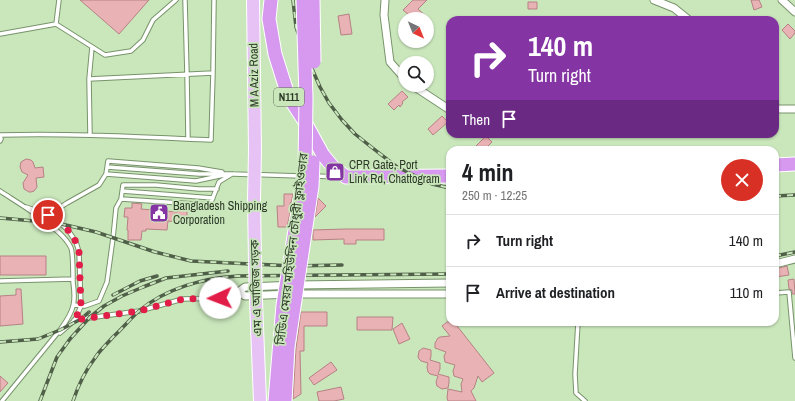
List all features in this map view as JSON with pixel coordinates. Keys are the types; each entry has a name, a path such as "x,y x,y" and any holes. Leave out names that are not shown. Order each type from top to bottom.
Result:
{"highway":[{"name":"N111","path":"272,0 269,19 275,54 287,92 323,155 333,167 346,177"},
{"name":"সিডিএ মেয়র মহিউদ্দিন চৌধুরী ফ্লাইওভার","path":"275,401 284,305 305,168 306,98 303,0"},
{"path":"285,401 288,347 312,186 315,128 313,0"},
{"path":"779,165 795,164"},
{"path":"346,177 446,176"}],"main road":[{"name":"M A Aziz Road","path":"253,0 255,151"},
{"name":"এম এ আজিজ সড়ক","path":"255,151 255,262 260,401"}],"street":[{"path":"385,0 384,15 390,62 398,71"},
{"path":"654,0 674,8 684,16"},
{"path":"782,0 795,12"},
{"path":"423,92 446,107"},
{"path":"779,109 795,109"},
{"path":"779,263 795,260"},
{"path":"446,283 245,287 238,292 246,296 291,294 446,294"}],"lane":[{"path":"56,24 59,0"},
{"path":"0,34 56,24 105,55 131,51 142,40 153,20 176,0"},
{"path":"185,0 188,139"},
{"path":"0,141 0,135 33,134 211,140 214,0"},
{"path":"90,135 89,79 92,46"},
{"path":"89,79 213,73"},
{"path":"42,220 66,203 99,185 106,174 108,161 198,168 233,174"},
{"path":"108,167 199,174 346,177"},
{"path":"106,174 196,181 233,174"},
{"path":"120,199 210,205 219,182 233,174"},
{"path":"74,305 85,306 99,301 107,282 116,208 120,199 123,185 156,185 216,189"},
{"path":"0,191 59,233 71,249 74,305 67,320 2,401"},
{"path":"122,192 213,198"},
{"path":"22,206 48,215 68,230 76,242 79,252 81,306 75,320 51,340"},
{"path":"0,280 73,279"},
{"path":"67,320 139,311 183,299 220,298 238,292"},
{"path":"779,293 789,292 795,358"},
{"path":"578,326 575,374 576,393 585,401"}],"building":[{"path":"80,0 149,0 119,34"},
{"path":"413,0 427,0 418,9 421,12 405,12 403,10"},
{"path":"751,0 759,0 762,7 754,10"},
{"path":"528,2 537,2 537,9 528,9"},
{"path":"349,14 352,34 341,35 338,16"},
{"path":"788,24 795,31 790,39 782,30"},
{"path":"401,92 408,97 402,102 403,103 400,107 399,105 394,110 388,104"},
{"path":"442,116 446,120 446,124 433,135 428,129"},
{"path":"484,138 488,138 492,142 488,146 476,146"},
{"path":"26,159 33,162 35,168 43,167 44,177 36,178 37,187 31,192 24,189 23,183 28,175 22,172 20,167 21,162"},
{"path":"284,194 293,194 290,203 290,213 287,227 278,227 277,206 284,206"},
{"path":"318,198 326,206 315,217"},
{"path":"132,203 142,204 141,209 177,212 178,206 187,207 187,223 168,221 167,230 146,229 146,231 142,231 141,240 128,240 128,217 124,217 125,208 132,208"},
{"path":"384,229 384,240 356,240 356,244 344,244 344,239 313,240 313,230"},
{"path":"0,256 46,256 46,275 0,275"},
{"path":"787,266 789,275 779,277 779,268"},
{"path":"794,279 795,294 792,294 792,290 789,289 788,280"},
{"path":"16,289 21,289 23,324 0,326 0,296 16,295"},
{"path":"301,312 327,312 327,326 304,326 304,351 300,351 301,394 293,399 296,348"},
{"path":"357,317 393,317 392,330 357,330"},
{"path":"402,323 410,339 399,344 393,329"},
{"path":"446,323 446,326 457,326 494,373 482,382 478,376 474,388 471,391 476,401 448,401 448,389 462,392 461,384 463,379 454,376 453,371 455,365 445,362 444,356 446,352 435,348 435,343 438,338 450,336 442,326"},
{"path":"423,348 431,350 430,360 440,363 438,374 449,377 448,388 442,389 437,386 436,382 438,376 430,374 427,367 428,363 419,359 419,351"},
{"path":"331,362 337,370 314,385 309,378"},
{"path":"0,376 8,383 0,392"},
{"path":"341,387 344,399 319,401 317,392"}],"railway":[{"path":"293,0 296,27 303,48 320,87 329,103 342,120 355,134 397,167 432,184 446,187"},
{"path":"779,196 795,195"},
{"path":"0,218 57,223 96,232 155,252 191,261 292,266 342,265"},
{"path":"779,255 795,252"},
{"path":"40,401 57,357 70,339 90,317 104,306 122,296 166,278 228,271"},
{"path":"73,401 88,368 99,352 139,311 161,296 173,290 212,279 238,276 446,274"},
{"path":"113,295 140,281 157,276"},
{"path":"0,342 38,339 81,319 89,312"}],"place":[{"name":"CPR Gate, Port Link Rd, Chattogram","path":"335,172"},
{"name":"Bangladesh Shipping Corporation","path":"159,213"}],"route":[{"path":"48,215 68,230 76,242 79,252 81,306 75,320 139,311 183,299 220,298"}]}
